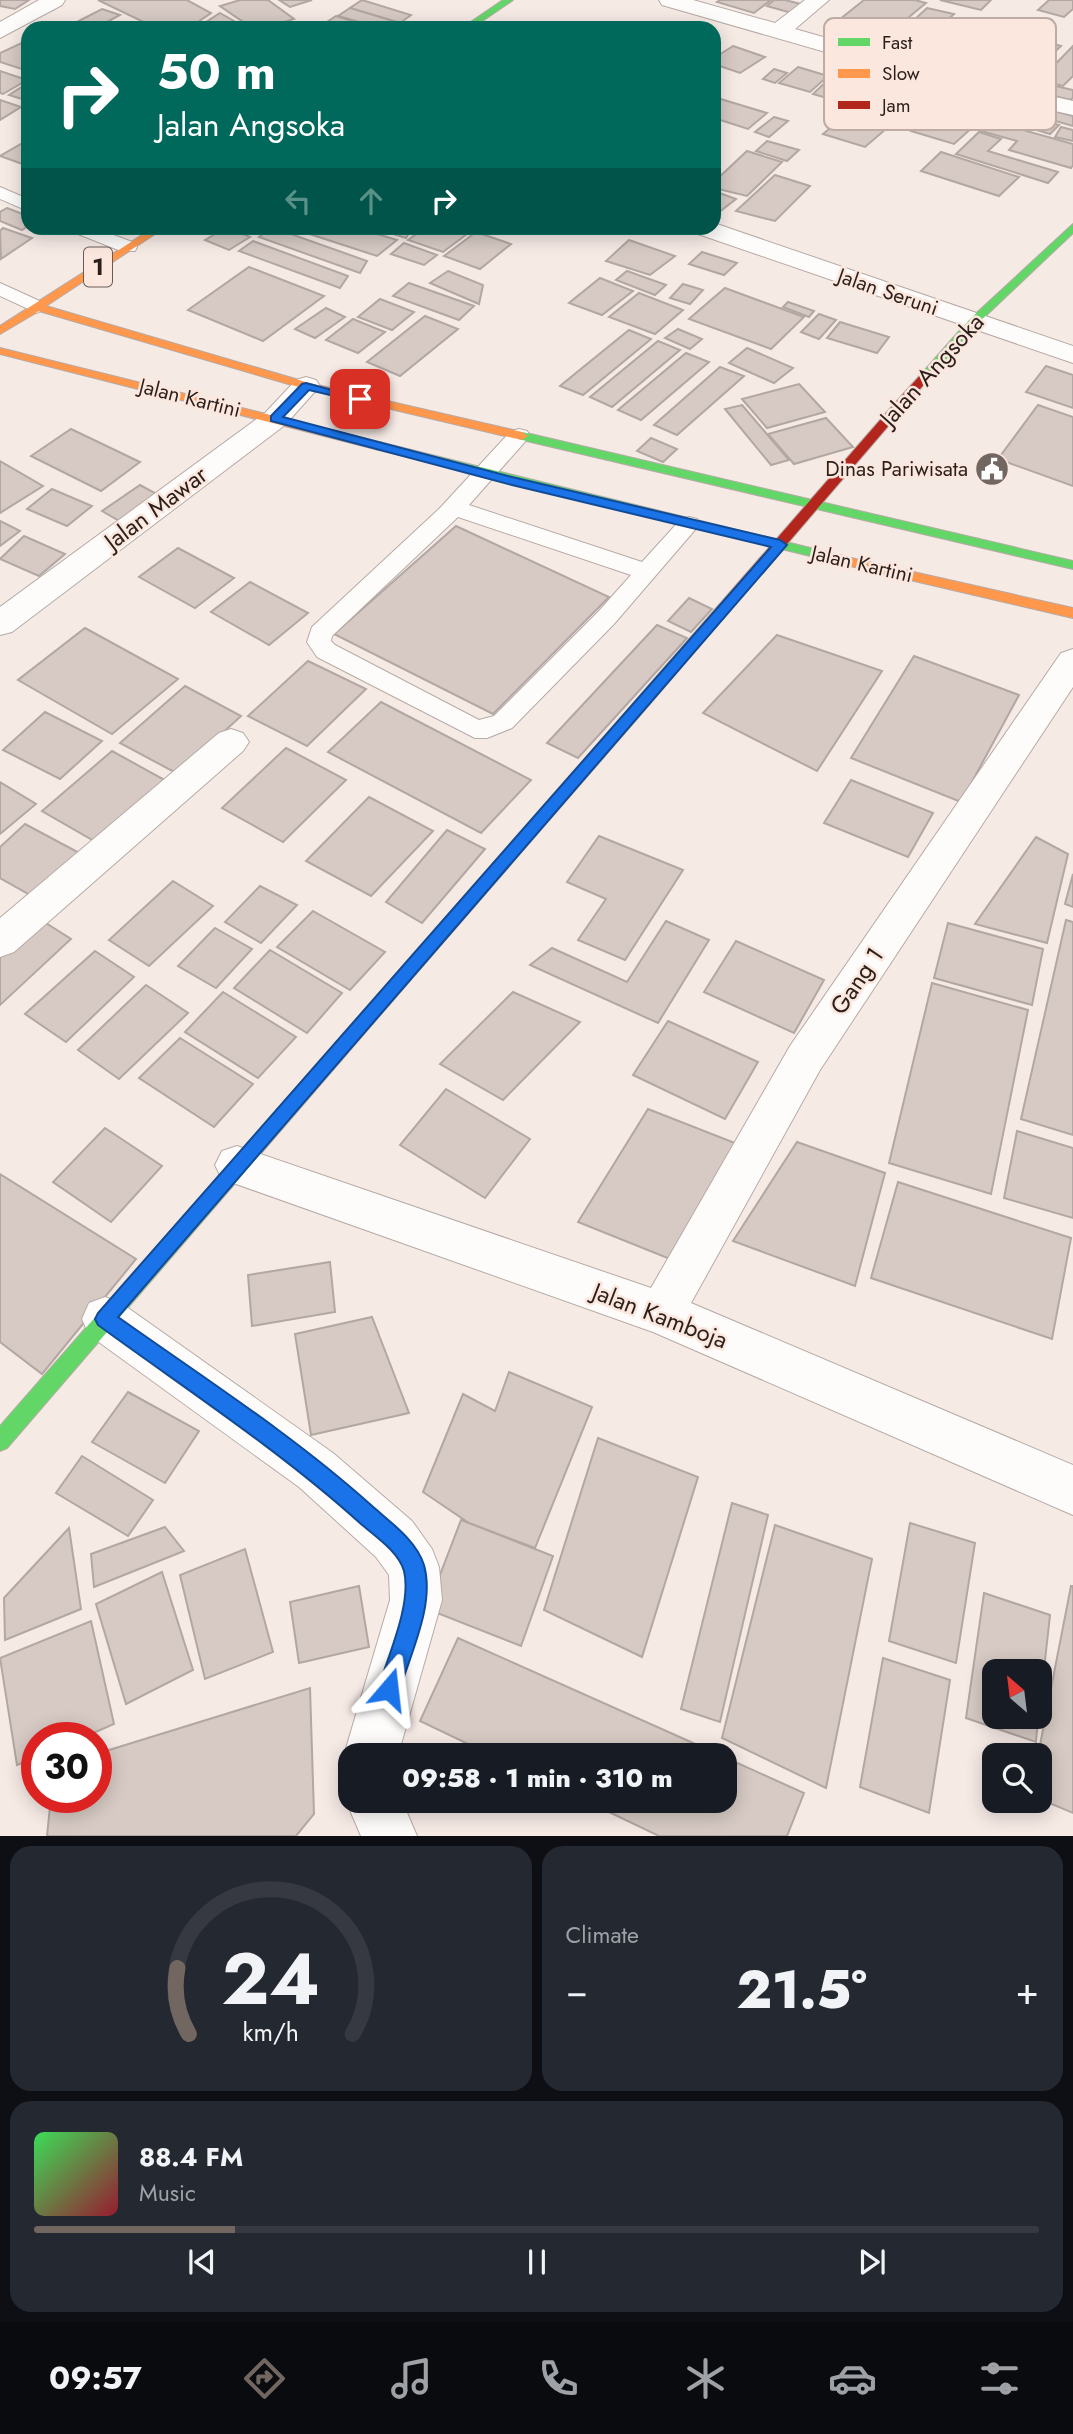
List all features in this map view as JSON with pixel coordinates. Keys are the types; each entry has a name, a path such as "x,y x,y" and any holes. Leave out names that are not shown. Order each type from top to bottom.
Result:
{"main road":[{"path":"477,21 509,0"},
{"name":"Jalan Angsoka","path":"0,1441 237,1165 780,545 811,504 973,322 1073,227"},
{"name":"1","path":"0,331 148,235"},
{"name":"Jalan Kartini","path":"37,307 306,386 1073,565"},
{"name":"Jalan Kartini","path":"0,351 487,475 1073,613"}],"street":[{"path":"0,30 54,0"},
{"path":"670,0 824,45"},
{"path":"778,32 818,0"},
{"name":"Jalan Seruni","path":"721,234 1073,355"},
{"name":"Jalan Mawar","path":"0,624 275,419 306,386"},
{"name":"Gang 1","path":"661,1313 805,1058 1073,661"},
{"path":"0,942 231,742"},
{"name":"Jalan Kamboja","path":"237,1165 661,1313 1073,1490"},
{"path":"105,1319 316,1470 394,1539 414,1567 416,1600 374,1743"},
{"path":"379,1813 389,1836"}],"lane":[{"path":"0,192 21,202"},
{"path":"98,235 128,247"},
{"path":"0,289 37,307"},
{"path":"519,436 487,475 407,556 321,633 319,642 326,651 475,729 487,729 503,722 607,618 688,524"},
{"path":"455,508 647,572"}],"building":[{"path":"0,0 29,0 15,9 0,6"},
{"path":"98,0 187,0 211,13 199,21 142,21"},
{"path":"240,0 268,0 294,19 242,21 220,6"},
{"path":"279,0 312,0 290,7"},
{"path":"362,0 411,15 403,21 393,21 350,8"},
{"path":"771,0 754,13 717,2"},
{"path":"774,0 805,5 795,14 767,6"},
{"path":"864,0 915,0 926,3 908,18 841,18"},
{"path":"940,0 991,0 981,10"},
{"path":"1049,0 1073,0 1073,9 1064,17 1038,10"},
{"path":"350,8 393,21 355,21 338,16"},
{"path":"927,8 954,14 950,18 916,18"},
{"path":"102,9 120,15 109,21 79,21"},
{"path":"220,13 234,21 208,21"},
{"path":"336,16 352,21 328,21"},
{"path":"21,43 21,69 0,62 0,53"},
{"path":"733,46 765,57 740,73 721,66 721,54"},
{"path":"1073,46 1073,76 1063,86 1056,84 1056,64"},
{"path":"798,67 824,75 824,80 810,92 779,83"},
{"path":"774,69 787,73 775,83 763,79"},
{"path":"0,71 21,78 21,84 3,94 0,93"},
{"path":"824,84 824,97 813,94"},
{"path":"1056,86 1073,90 1071,100 1056,96"},
{"path":"21,87 21,99 9,95"},
{"path":"721,99 767,113 748,129 721,120"},
{"path":"0,100 21,107 0,120"},
{"path":"1056,111 1073,116 1073,126 1056,121"},
{"path":"774,117 788,121 769,137 755,132"},
{"path":"1061,127 1073,130 1073,141 1055,137"},
{"path":"828,130 885,130 865,147 823,134"},
{"path":"912,130 970,130 954,144"},
{"path":"1023,130 1073,144 1073,165 1071,168 1009,150 1017,141 981,131"},
{"path":"1037,130 1054,130 1050,134"},
{"path":"979,132 1001,139 988,151 1058,172 1048,183 956,154"},
{"path":"767,141 799,150 787,161 756,151"},
{"path":"21,144 21,164 0,156"},
{"path":"747,151 782,162 747,196 721,190 721,175"},
{"path":"941,152 1019,177 999,196 921,171"},
{"path":"775,175 810,186 775,221 736,211"},
{"path":"721,194 736,199 721,211"},
{"path":"7,208 21,213 21,230 0,221 0,212"},
{"path":"3,228 32,238 1,259 0,231"},
{"path":"213,235 250,237 229,250 205,240"},
{"path":"294,235 367,261 360,273 259,237"},
{"path":"312,235 380,235 397,240 377,256"},
{"path":"415,235 466,235 443,252 408,240"},
{"path":"472,235 485,235 511,244 480,269 444,256"},
{"path":"629,240 675,256 650,275 606,261"},
{"path":"253,241 348,276 340,288 239,251"},
{"path":"404,243 437,255 424,265 391,254"},
{"path":"702,252 737,263 724,275 689,264"},
{"path":"249,267 324,296 263,341 188,310"},
{"path":"448,271 483,285 479,304 430,283"},
{"path":"627,271 666,285 655,295 616,280"},
{"path":"600,278 633,291 602,315 569,303"},
{"path":"409,283 474,306 459,320 393,296"},
{"path":"683,284 703,290 690,304 670,298"},
{"path":"725,288 804,317 771,349 689,319"},
{"path":"639,293 683,310 655,334 609,317"},
{"path":"380,299 414,312 392,330 358,317"},
{"path":"788,302 814,311 809,317 783,307"},
{"path":"326,308 345,317 315,338 295,329"},
{"path":"819,314 836,320 819,339 801,332"},
{"path":"425,316 458,329 400,376 367,362"},
{"path":"353,319 385,332 358,353 326,340"},
{"path":"840,322 889,337 877,353 827,338"},
{"path":"678,329 702,339 690,349 665,338"},
{"path":"629,330 651,339 583,395 560,386"},
{"path":"658,341 680,350 612,407 590,397"},
{"path":"747,348 793,368 774,383 729,363"},
{"path":"686,353 709,362 641,420 618,410"},
{"path":"1046,366 1073,375 1073,408 1026,392"},
{"path":"720,367 744,376 677,435 654,425"},
{"path":"799,384 825,412 767,428 742,399"},
{"path":"742,405 789,460 771,465 725,409"},
{"path":"1038,405 1073,417 1073,486 998,459"},
{"path":"826,418 853,447 794,464 768,434"},
{"path":"71,429 140,462 101,491 31,456"},
{"path":"651,438 677,449 663,462 637,451"},
{"path":"0,461 43,486 0,513"},
{"path":"140,485 166,499 128,526 102,511"},
{"path":"52,489 92,506 67,526 27,509"},
{"path":"0,521 20,531 0,546"},
{"path":"456,526 609,597 493,714 334,634"},
{"path":"24,536 65,554 39,576 0,559"},
{"path":"178,548 234,578 195,608 139,577"},
{"path":"250,582 308,613 269,645 211,612"},
{"path":"689,598 712,609 691,632 668,621"},
{"path":"657,625 687,638 578,758 547,743"},
{"path":"85,628 178,679 112,734 18,680"},
{"path":"777,635 882,671 817,771 703,713"},
{"path":"914,656 1019,695 961,802 851,758"},
{"path":"308,661 366,689 307,746 248,716"},
{"path":"185,686 241,716 178,774 120,743"},
{"path":"381,702 531,780 481,833 328,752"},
{"path":"45,712 102,741 60,779 3,750"},
{"path":"286,748 346,780 283,842 222,808"},
{"path":"112,751 170,783 101,845 42,811"},
{"path":"851,780 933,813 908,857 824,823"},
{"path":"0,782 36,804 0,834"},
{"path":"369,797 433,831 371,896 306,861"},
{"path":"25,824 85,856 39,900 0,878 0,847"},
{"path":"447,830 485,849 422,923 386,902"},
{"path":"599,836 683,870 625,960 578,940 606,899 567,882"},
{"path":"1036,837 1068,854 1047,943 975,924"},
{"path":"1073,874 1073,907 1065,904"},
{"path":"173,881 213,906 149,966 109,940"},
{"path":"260,886 297,905 261,943 225,922"},
{"path":"313,911 385,952 350,990 277,947"},
{"path":"38,918 71,939 0,1005 0,952"},
{"path":"1066,920 1073,922 1073,1135 1021,1119"},
{"path":"666,921 709,940 658,1023 530,965 552,948 627,982"},
{"path":"948,923 1043,949 1032,1005 934,978"},
{"path":"215,928 252,949 216,988 178,966"},
{"path":"736,941 824,980 794,1033 704,992"},
{"path":"270,950 342,993 307,1033 234,988"},
{"path":"95,951 134,977 66,1042 25,1014"},
{"path":"932,983 1028,1010 991,1194 889,1163"},
{"path":"146,985 188,1013 119,1079 78,1050"},
{"path":"223,992 296,1037 258,1078 185,1032"},
{"path":"513,992 580,1022 503,1100 440,1064"},
{"path":"668,1021 758,1062 725,1119 633,1075"},
{"path":"180,1038 253,1084 214,1127 139,1078"},
{"path":"446,1089 530,1139 485,1198 400,1145"},
{"path":"648,1109 740,1145 680,1263 578,1222"},
{"path":"105,1128 162,1166 111,1222 53,1182"},
{"path":"1017,1131 1073,1148 1073,1218 1004,1198"},
{"path":"797,1142 885,1173 855,1286 733,1241"},
{"path":"0,1174 136,1259 42,1374 0,1342"},
{"path":"898,1182 1071,1238 1052,1339 871,1278"},
{"path":"330,1262 335,1312 252,1326 248,1275"},
{"path":"372,1317 409,1413 311,1435 295,1334"},
{"path":"509,1372 592,1407 535,1548 469,1523 423,1492 463,1394 495,1411"},
{"path":"128,1392 199,1431 165,1483 92,1442"},
{"path":"598,1438 698,1477 642,1657 544,1610"},
{"path":"82,1456 153,1500 128,1536 56,1493"},
{"path":"732,1503 768,1515 720,1722 681,1709"},
{"path":"461,1520 553,1556 521,1646 427,1609"},
{"path":"910,1523 975,1543 956,1663 889,1641"},
{"path":"775,1525 872,1559 826,1788 722,1738"},
{"path":"165,1527 184,1551 94,1587 91,1554"},
{"path":"69,1528 81,1609 5,1640 4,1598"},
{"path":"245,1549 273,1652 205,1679 180,1575"},
{"path":"162,1572 193,1670 126,1704 96,1604"},
{"path":"359,1586 369,1647 299,1663 290,1602"},
{"path":"1073,1586 1073,1813 1052,1804 1052,1743 1040,1743 1043,1729 1052,1729 1052,1683"},
{"path":"984,1593 1050,1615 1045,1659 982,1659 982,1723 966,1718"},
{"path":"91,1621 114,1724 21,1722 21,1763 17,1765 0,1658"},
{"path":"458,1638 693,1743 466,1743 420,1721"},
{"path":"883,1658 950,1680 929,1813 860,1787"},
{"path":"310,1688 314,1814 296,1836 47,1836 49,1813 112,1813 112,1749"},
{"path":"998,1729 1037,1729 1036,1742"},
{"path":"737,1763 804,1793 787,1836 659,1836 611,1813 737,1813"}],"traffic: fast":[{"path":"477,21 509,0"},
{"path":"928,373 973,322 1073,227"},
{"path":"522,436 1073,565"},
{"path":"379,446 851,562"},
{"path":"0,1441 350,1038"}],"traffic: slow":[{"path":"0,331 148,235"},
{"path":"37,307 306,386 522,436"},
{"path":"0,351 379,446"},
{"path":"851,562 1073,613"},
{"path":"350,1038 643,702"}],"traffic: jam":[{"path":"643,702 928,373"}],"place":[{"name":"Dinas Pariwisata","path":"992,469"}],"route":[{"path":"360,399 306,386 275,419 512,481 780,545 105,1319 316,1470 394,1539 405,1553 414,1567 416,1600 389,1689"}]}
